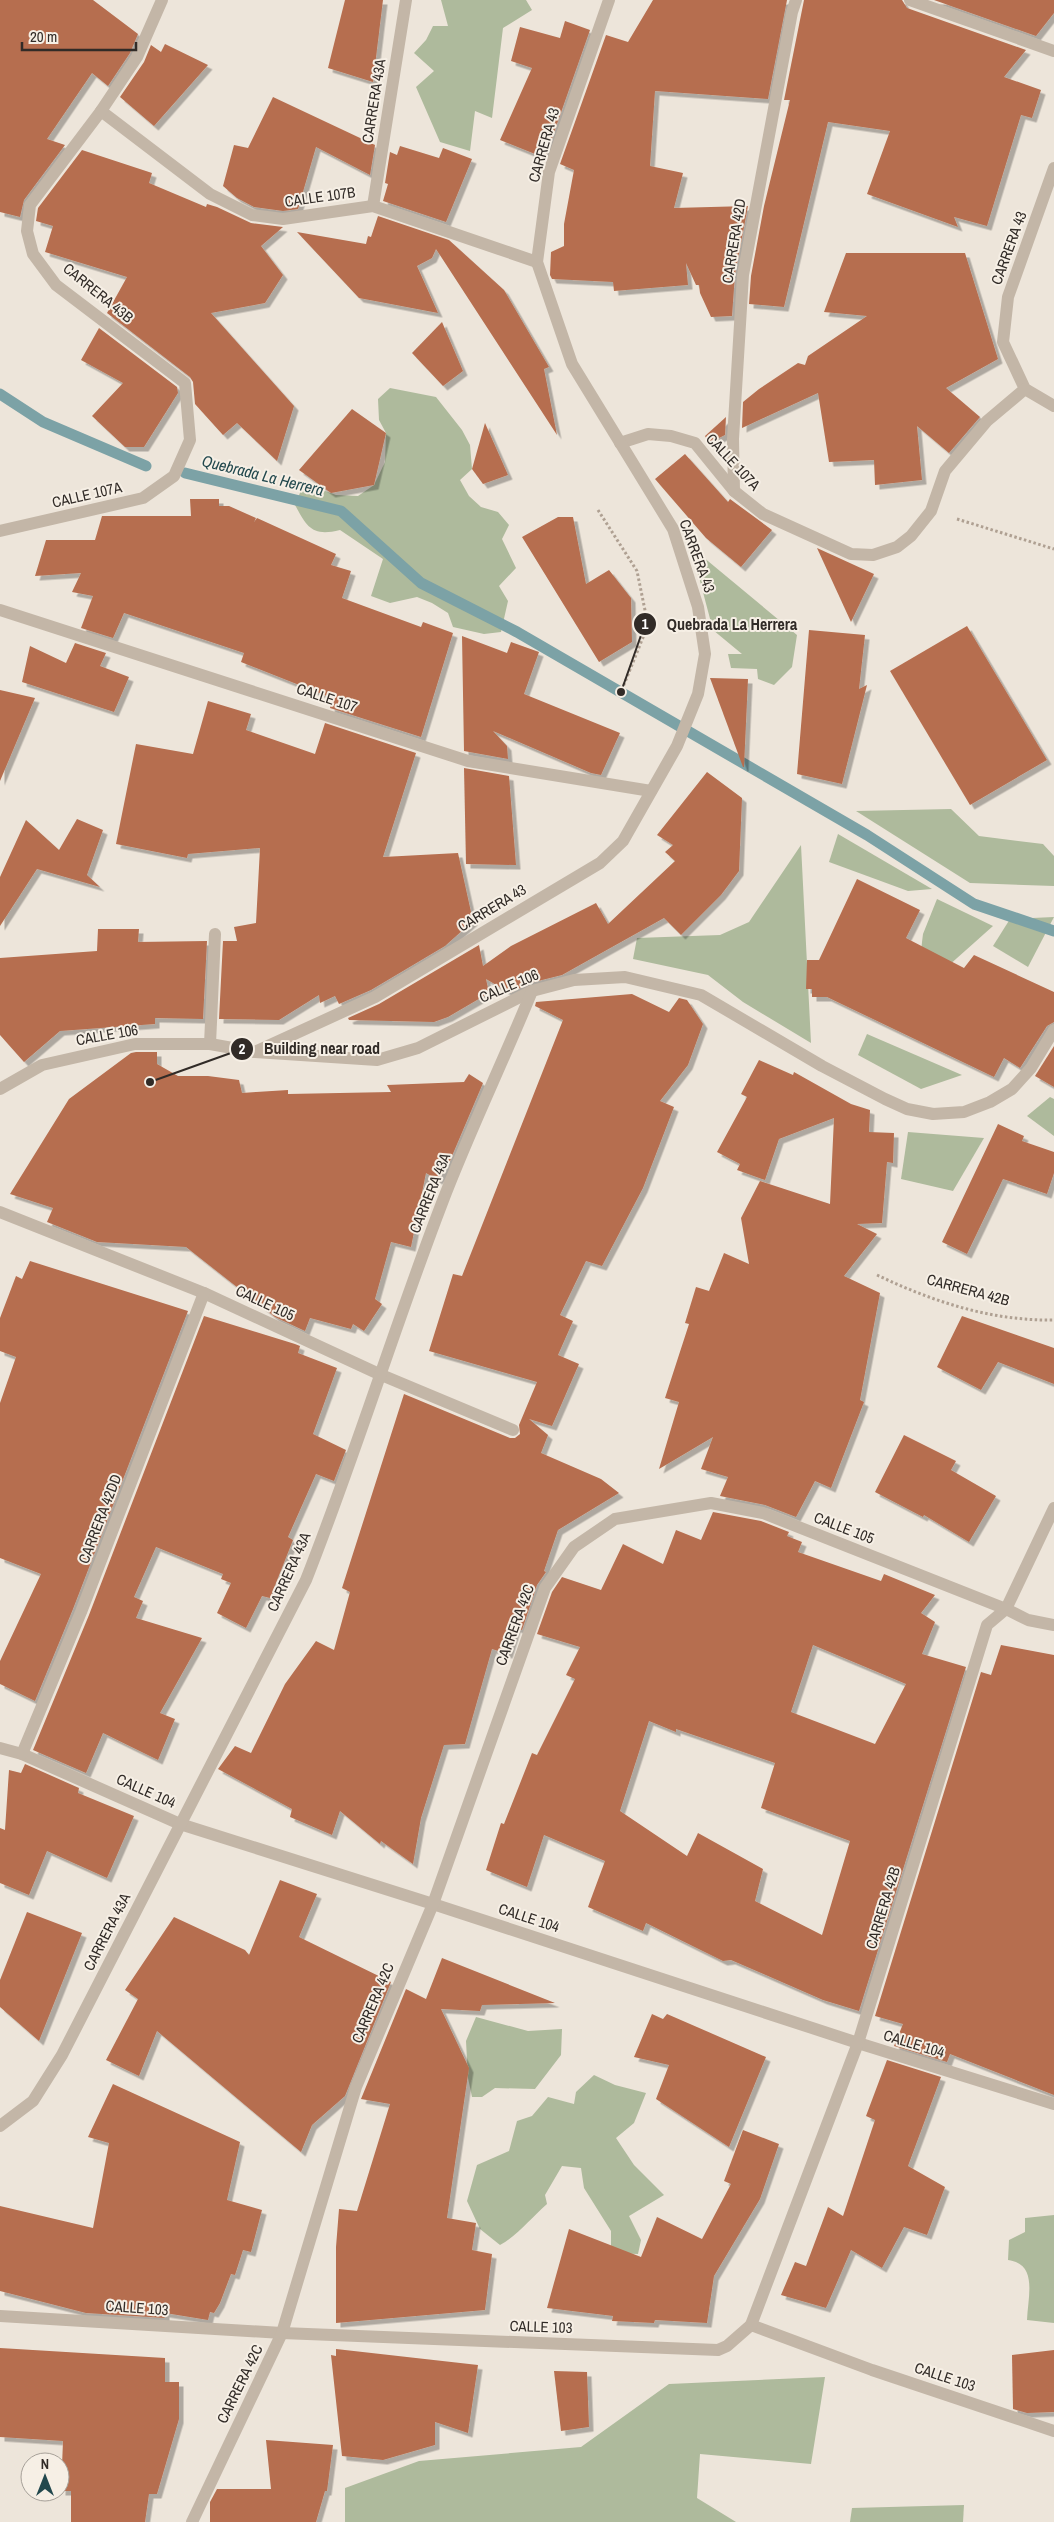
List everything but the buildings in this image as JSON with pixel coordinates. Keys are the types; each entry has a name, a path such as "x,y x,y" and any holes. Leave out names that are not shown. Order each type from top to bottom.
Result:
{"street":[{"name":"CARRERA 43B","path":"162,0 137,57 101,111 30,205 26,231 33,254 56,285 184,383 190,440 174,476"},
{"name":"CARRERA 43A","path":"373,206 406,0"},
{"name":"CARRERA 43","path":"255,1052 375,997 600,863 623,841 677,746 698,694 705,654 698,607 673,529 572,364 537,262 549,172 609,0"},
{"name":"CARRERA 42D","path":"734,491 733,439 743,276 792,12 796,0"},
{"path":"910,0 1054,52"},
{"name":"CALLE 107B","path":"101,111 210,194 252,215 283,219 373,206 537,262"},
{"name":"CARRERA 43","path":"1025,389 1003,342 1008,297 1054,168"},
{"path":"931,511 945,471 987,422 1025,389 1054,406"},
{"name":"CALLE 107A","path":"620,444 648,434 671,436 695,443 734,491 763,514 852,554 873,555 897,547 911,536 931,511"},
{"name":"CALLE 107A","path":"0,531 143,498 174,476"},
{"name":"CALLE 107","path":"0,610 468,761 651,791"},
{"path":"210,1044 215,934"},
{"name":"CALLE 106","path":"0,1089 42,1065 135,1044 210,1044 255,1052 377,1060 418,1048 532,991 574,980 625,976 701,995 822,1066 908,1109 933,1114 964,1112 990,1102 1012,1089 1031,1068 1054,1030"},
{"name":"CARRERA 43A","path":"0,2126 33,2101 62,2055 306,1580 354,1452 379,1374 443,1201 532,991"},
{"name":"CALLE 105","path":"0,1212 204,1293 379,1374 513,1430"},
{"name":"CARRERA 42DD","path":"22,1754 81,1612 204,1293"},
{"name":"CALLE 105","path":"615,1519 711,1503 763,1513 1006,1609 1028,1620 1054,1625"},
{"name":"CARRERA 42B","path":"751,2325 858,2043 987,1625 1006,1609 1054,1508"},
{"name":"CARRERA 42C","path":"192,2522 282,2333 356,2087 433,1904 545,1588 574,1547 615,1519"},
{"name":"CALLE 104","path":"0,1748 22,1754 180,1824 433,1904 858,2043 1054,2104"},
{"name":"CALLE 103","path":"0,2316 282,2333 718,2350 727,2346 751,2325 872,2370 1054,2431"}],"path":[{"path":"598,510 637,571 648,625 621,692"},
{"path":"931,511 1054,550"},
{"name":"CARRERA 42B","path":"877,1276 926,1298 949,1305 1013,1320 1054,1320"}],"green space":[{"path":"441,0 526,0 532,10 503,28 492,118 475,111 470,151 440,142 416,87 434,71 414,53 426,40 433,26 448,26"},
{"path":"390,388 436,397 462,430 470,445 472,469 460,480 469,496 481,507 498,512 509,525 502,539 516,568 499,586 508,601 501,632 484,634 453,627 448,613 432,603 417,597 390,603 371,596 383,559 340,530 323,532 312,528 303,519 295,505 304,483 336,495 358,496 374,485 385,462 386,433 379,420 378,399"},
{"path":"691,547 797,635 792,667 774,685 758,679 757,669 731,668 728,654 742,654 713,630"},
{"path":"951,809 979,836 1043,844 1054,856 1054,886 970,883 856,811"},
{"path":"838,834 932,889 908,891 829,862"},
{"path":"801,845 811,1043 743,1002 708,975 633,959 637,938 720,935 749,922"},
{"path":"937,899 993,926 938,975 919,967 923,934"},
{"path":"1054,917 1028,967 993,946 1010,919"},
{"path":"867,1034 962,1075 921,1089 858,1055"},
{"path":"1050,1097 1054,1099 1054,1136 1027,1116"},
{"path":"908,1132 984,1138 953,1191 901,1179"},
{"path":"476,2017 528,2031 562,2029 561,2055 535,2089 495,2088 482,2097 472,2097 468,2078 466,2041"},
{"path":"594,2075 615,2085 646,2093 634,2123 616,2138 634,2165 664,2195 629,2216 641,2240 638,2254 611,2253 611,2231 584,2188 581,2168 562,2166 545,2195 547,2204 519,2231 500,2245 480,2229 467,2201 477,2165 509,2151 517,2121 532,2116 548,2097 574,2104 576,2092"},
{"path":"1054,2215 1054,2323 1027,2320 1029,2282 1024,2268 1008,2260 1009,2240 1025,2232 1025,2218"},
{"path":"825,2377 811,2464 700,2454 697,2498 736,2522 345,2522 345,2488 419,2461 581,2447 669,2384"},
{"path":"964,2505 963,2522 850,2522 852,2508"}],"waterway":[{"name":"Quebrada La Herrera","path":"0,394 43,422 146,466"},
{"name":"Quebrada La Herrera","path":"185,473 341,511 421,583 517,632 867,835 974,904 1054,931"}],"place":[{"name":"Quebrada La Herrera","path":"621,692"},
{"name":"Building near road","path":"150,1082"}]}
